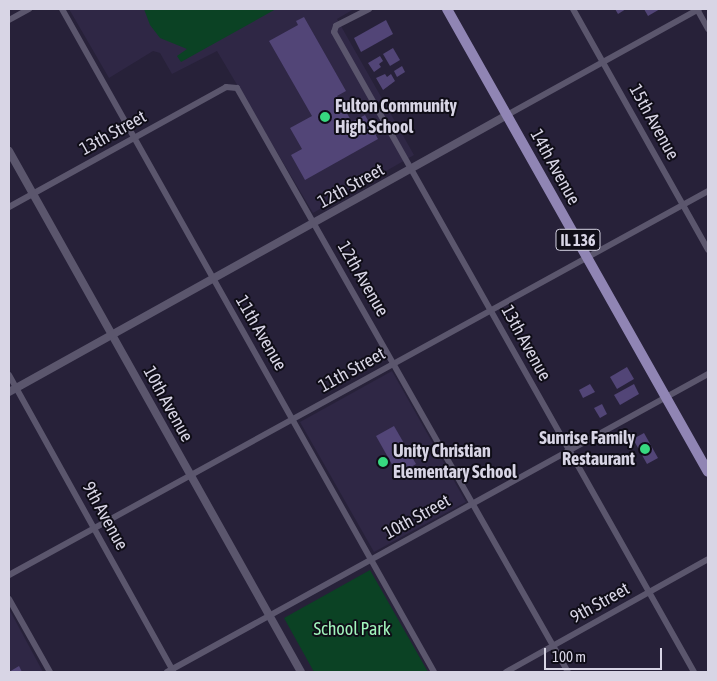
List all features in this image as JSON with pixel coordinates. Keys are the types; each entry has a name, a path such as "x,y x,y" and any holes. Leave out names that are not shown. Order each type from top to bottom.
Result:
{"main road":[{"name":"14th Avenue","path":"447,9 708,472"}],"street":[{"path":"9,20 30,9"},
{"name":"11th Avenue","path":"62,9 294,419 434,672"},
{"name":"13th Avenue","path":"369,9 334,28 490,311 694,672"},
{"name":"15th Avenue","path":"573,9 708,250"},
{"path":"698,9 708,29"},
{"name":"12th Street","path":"12,390 698,9"},
{"name":"13th Street","path":"9,207 232,86"},
{"name":"12th Avenue","path":"232,86 237,88 568,672"},
{"name":"10th Avenue","path":"9,151 302,672"},
{"name":"11th Street","path":"9,575 708,191"},
{"name":"10th Street","path":"171,671 269,615 708,374"},
{"name":"9th Avenue","path":"9,375 12,390 95,529 171,671"},
{"name":"9th Street","path":"506,672 708,560"},
{"path":"9,599 50,672"}],"shaded area":[{"name":"Fulton Community High School","path":"69,9 354,9 337,19 414,155 313,213 217,51 172,74 160,53 153,51 109,78"},
{"name":"Unity Christian Elementary School","path":"392,371 466,502 374,552 300,422"},
{"path":"9,609 43,672 9,672"}],"green space":[{"path":"144,9 276,9 181,62 177,56 187,49 160,38 150,25"},
{"name":"School Park","path":"370,570 428,672 314,672 284,618"}],"building":[{"path":"615,9 626,9 618,14"},
{"path":"644,9 660,9 648,16"},
{"path":"304,17 346,91 337,96 352,122 365,115 378,139 305,180 291,155 302,149 290,128 312,116 269,41 298,25 296,21"},
{"path":"386,20 393,34 361,52 354,38"},
{"path":"393,48 400,60 390,66 383,54"},
{"path":"380,56 383,61 379,64 381,67 374,72 368,63"},
{"path":"402,66 405,72 397,77 394,71"},
{"path":"385,74 387,77 391,74 395,81 383,90 376,78"},
{"path":"627,367 634,379 617,389 610,377"},
{"path":"590,384 595,392 583,398 579,390"},
{"path":"634,384 639,394 620,405 614,395"},
{"path":"602,404 607,414 600,418 594,408"},
{"path":"394,426 416,464 398,475 376,436"},
{"name":"Sunrise Family Restaurant","path":"644,433 658,458 647,464 633,439"},
{"path":"19,666 22,672 9,672"}],"place":[{"name":"Fulton Community High School","path":"325,117"},
{"name":"Sunrise Family Restaurant","path":"645,449"},
{"name":"Unity Christian Elementary School","path":"383,462"}]}
